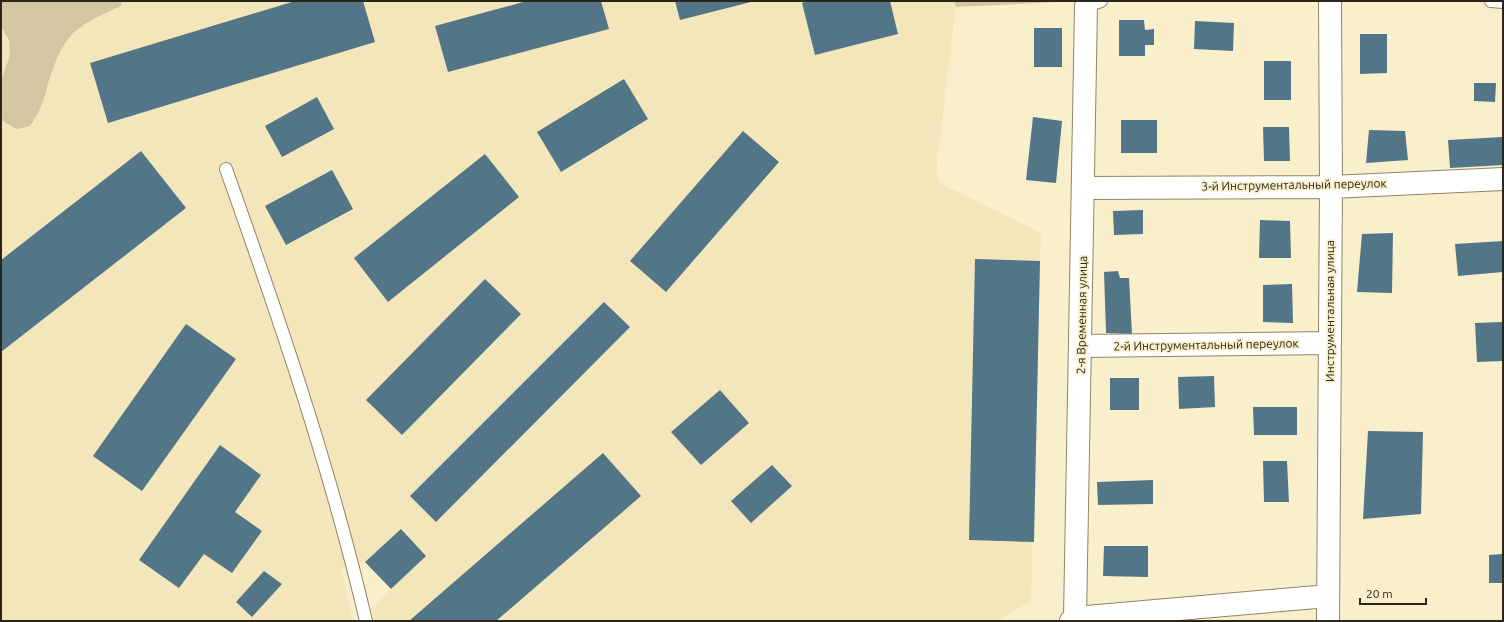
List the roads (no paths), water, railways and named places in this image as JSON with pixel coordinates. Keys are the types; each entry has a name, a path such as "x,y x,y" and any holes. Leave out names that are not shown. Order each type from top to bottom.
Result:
{"street":[{"name":"Инструментальная улица","path":"1328,621 1331,186 1330,1"},
{"name":"2-я Временная улица","path":"1073,620 1084,188 1094,4"},
{"name":"3-й Инструментальный переулок","path":"1084,188 1331,186 1503,179"},
{"name":"2-й Инструментальный переулок","path":"1081,346 1330,343"},
{"path":"1073,620 1328,596"}],"lane":[{"path":"1491,1 1503,2"},
{"path":"226,169 276,309 296,372 351,558 366,621"}]}
